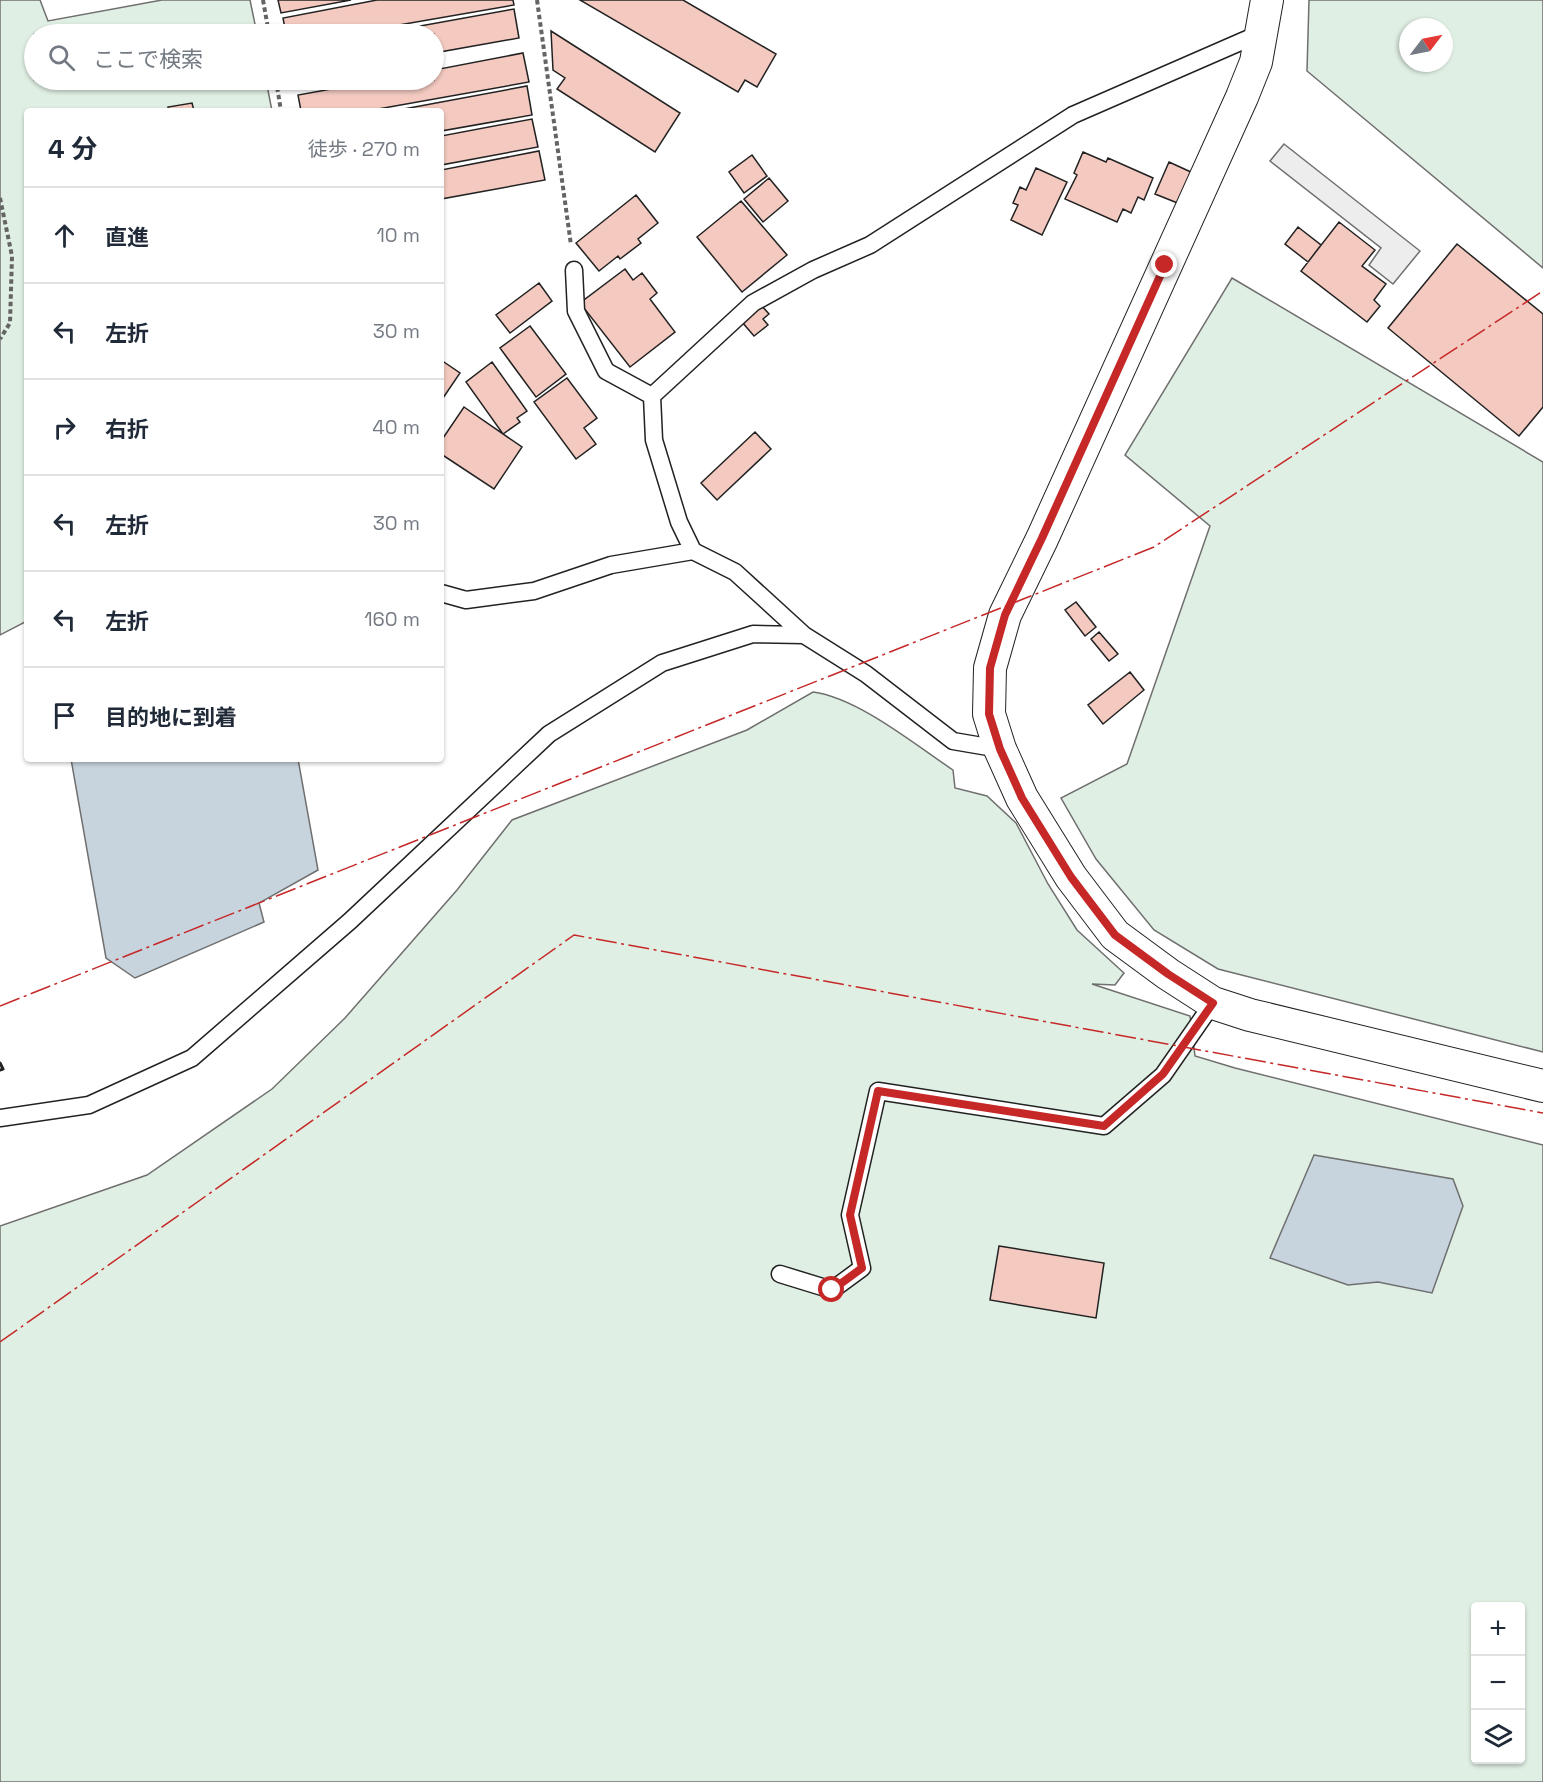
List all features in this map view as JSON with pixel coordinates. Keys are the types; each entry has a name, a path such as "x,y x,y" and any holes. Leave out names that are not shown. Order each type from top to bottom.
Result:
{"street":[{"path":"1267,0 1256,62 1242,97 1005,615 990,668 989,714 1000,749 1022,798 1071,877 1115,935 1168,974 1213,1003 1250,1015 1543,1086"}],"lane":[{"path":"693,551 679,522 654,440 652,396 753,303 813,270 870,245 1073,115 1261,33"},
{"path":"574,270 576,311 606,371 652,396"},
{"path":"444,594 466,600 534,591 611,565 693,551 735,572 804,635 866,674 952,741 1000,749"},
{"path":"0,1118 89,1106 192,1058 350,921 549,734 662,663 753,634 804,635"},
{"path":"780,1274 832,1290 862,1268 850,1215 878,1091 1104,1126 1163,1074 1213,1003"}],"path":[{"path":"263,0 267,24"},
{"path":"537,0 574,270"},
{"path":"278,90 281,108"},
{"path":"0,198 12,256 10,323 0,339"}],"green space":[{"path":"0,0 40,0 48,21 162,0 250,0 255,24 24,24 24,90 268,90 271,108 24,108 24,623 0,635"},
{"path":"1309,0 1543,0 1543,268 1307,71"},
{"path":"1232,278 1543,462 1543,1052 1218,969 1154,930 1096,859 1061,798 1127,764 1210,526 1125,455"},
{"path":"813,692 830,696 867,712 903,735 953,770 955,788 987,796 1016,823 1048,884 1077,930 1124,973 1115,985 1092,984 1190,1016 1195,1056 1543,1145 1543,1782 0,1782 0,1226 147,1175 272,1089 345,1018 457,890 512,820 747,730"}],"shaded area":[{"path":"1284,144 1420,251 1393,284 1369,265 1381,248 1270,161"},
{"path":"72,762 299,762 318,870 259,903 264,922 135,978 106,958"},
{"path":"1314,1155 1453,1179 1463,1206 1432,1293 1378,1282 1348,1285 1270,1258"}],"building":[{"path":"278,0 351,0 281,13"},
{"path":"377,0 513,0 514,5 405,24 284,24 283,18"},
{"path":"580,0 683,0 776,54 757,87 745,80 738,92"},
{"path":"514,9 519,38 444,51 444,24 431,24"},
{"path":"551,31 680,113 655,152 557,89 565,78 553,70"},
{"path":"523,53 529,82 384,108 300,108 298,95 326,90 444,90 444,68"},
{"path":"527,86 532,115 444,130 444,108 409,108"},
{"path":"192,103 193,108 168,108"},
{"path":"532,119 538,147 444,164 444,135"},
{"path":"539,151 545,180 444,198 444,169"},
{"path":"1083,152 1106,162 1108,158 1153,178 1144,200 1138,197 1131,213 1123,209 1117,222 1065,199 1077,175 1074,173"},
{"path":"752,155 767,176 744,193 729,172"},
{"path":"1169,162 1193,173 1180,204 1155,194"},
{"path":"1036,168 1067,182 1042,235 1011,220 1018,205 1013,203 1020,187 1026,190"},
{"path":"769,178 788,201 763,222 744,199"},
{"path":"636,195 658,223 638,239 641,243 620,259 618,256 599,271 576,243"},
{"path":"741,201 787,255 742,292 697,237"},
{"path":"1339,222 1375,250 1362,266 1386,284 1374,300 1380,306 1367,322 1301,271"},
{"path":"1298,227 1321,245 1308,262 1285,244"},
{"path":"1457,244 1543,314 1543,407 1519,436 1388,328"},
{"path":"625,269 633,280 642,273 657,293 650,299 675,332 630,367 580,303"},
{"path":"539,283 552,301 510,333 496,315"},
{"path":"762,306 769,314 763,319 768,325 754,336 742,322"},
{"path":"530,326 566,374 536,397 500,348"},
{"path":"444,362 460,373 444,397"},
{"path":"492,362 527,411 517,418 520,422 503,434 466,382"},
{"path":"567,378 597,418 584,428 596,444 576,459 534,402"},
{"path":"464,407 522,447 494,489 444,456 444,437"},
{"path":"755,432 771,449 717,500 701,483"},
{"path":"1076,602 1096,627 1085,636 1065,610"},
{"path":"1099,632 1118,654 1109,661 1091,639"},
{"path":"1130,672 1144,690 1103,724 1088,705"},
{"path":"999,1246 1104,1263 1096,1318 990,1300"}],"wall":[{"path":"0,1063 3,1069 0,1070"}],"power":[{"path":"0,1006 1154,547 1543,291"},
{"path":"0,1342 574,935 1543,1113"}],"route":[{"path":"832,1290 862,1268 850,1215 878,1091 1104,1126 1163,1074 1213,1003 1168,974 1115,935 1071,877 1022,798 1000,749 989,714 990,668 1005,615 1165,265"}]}
